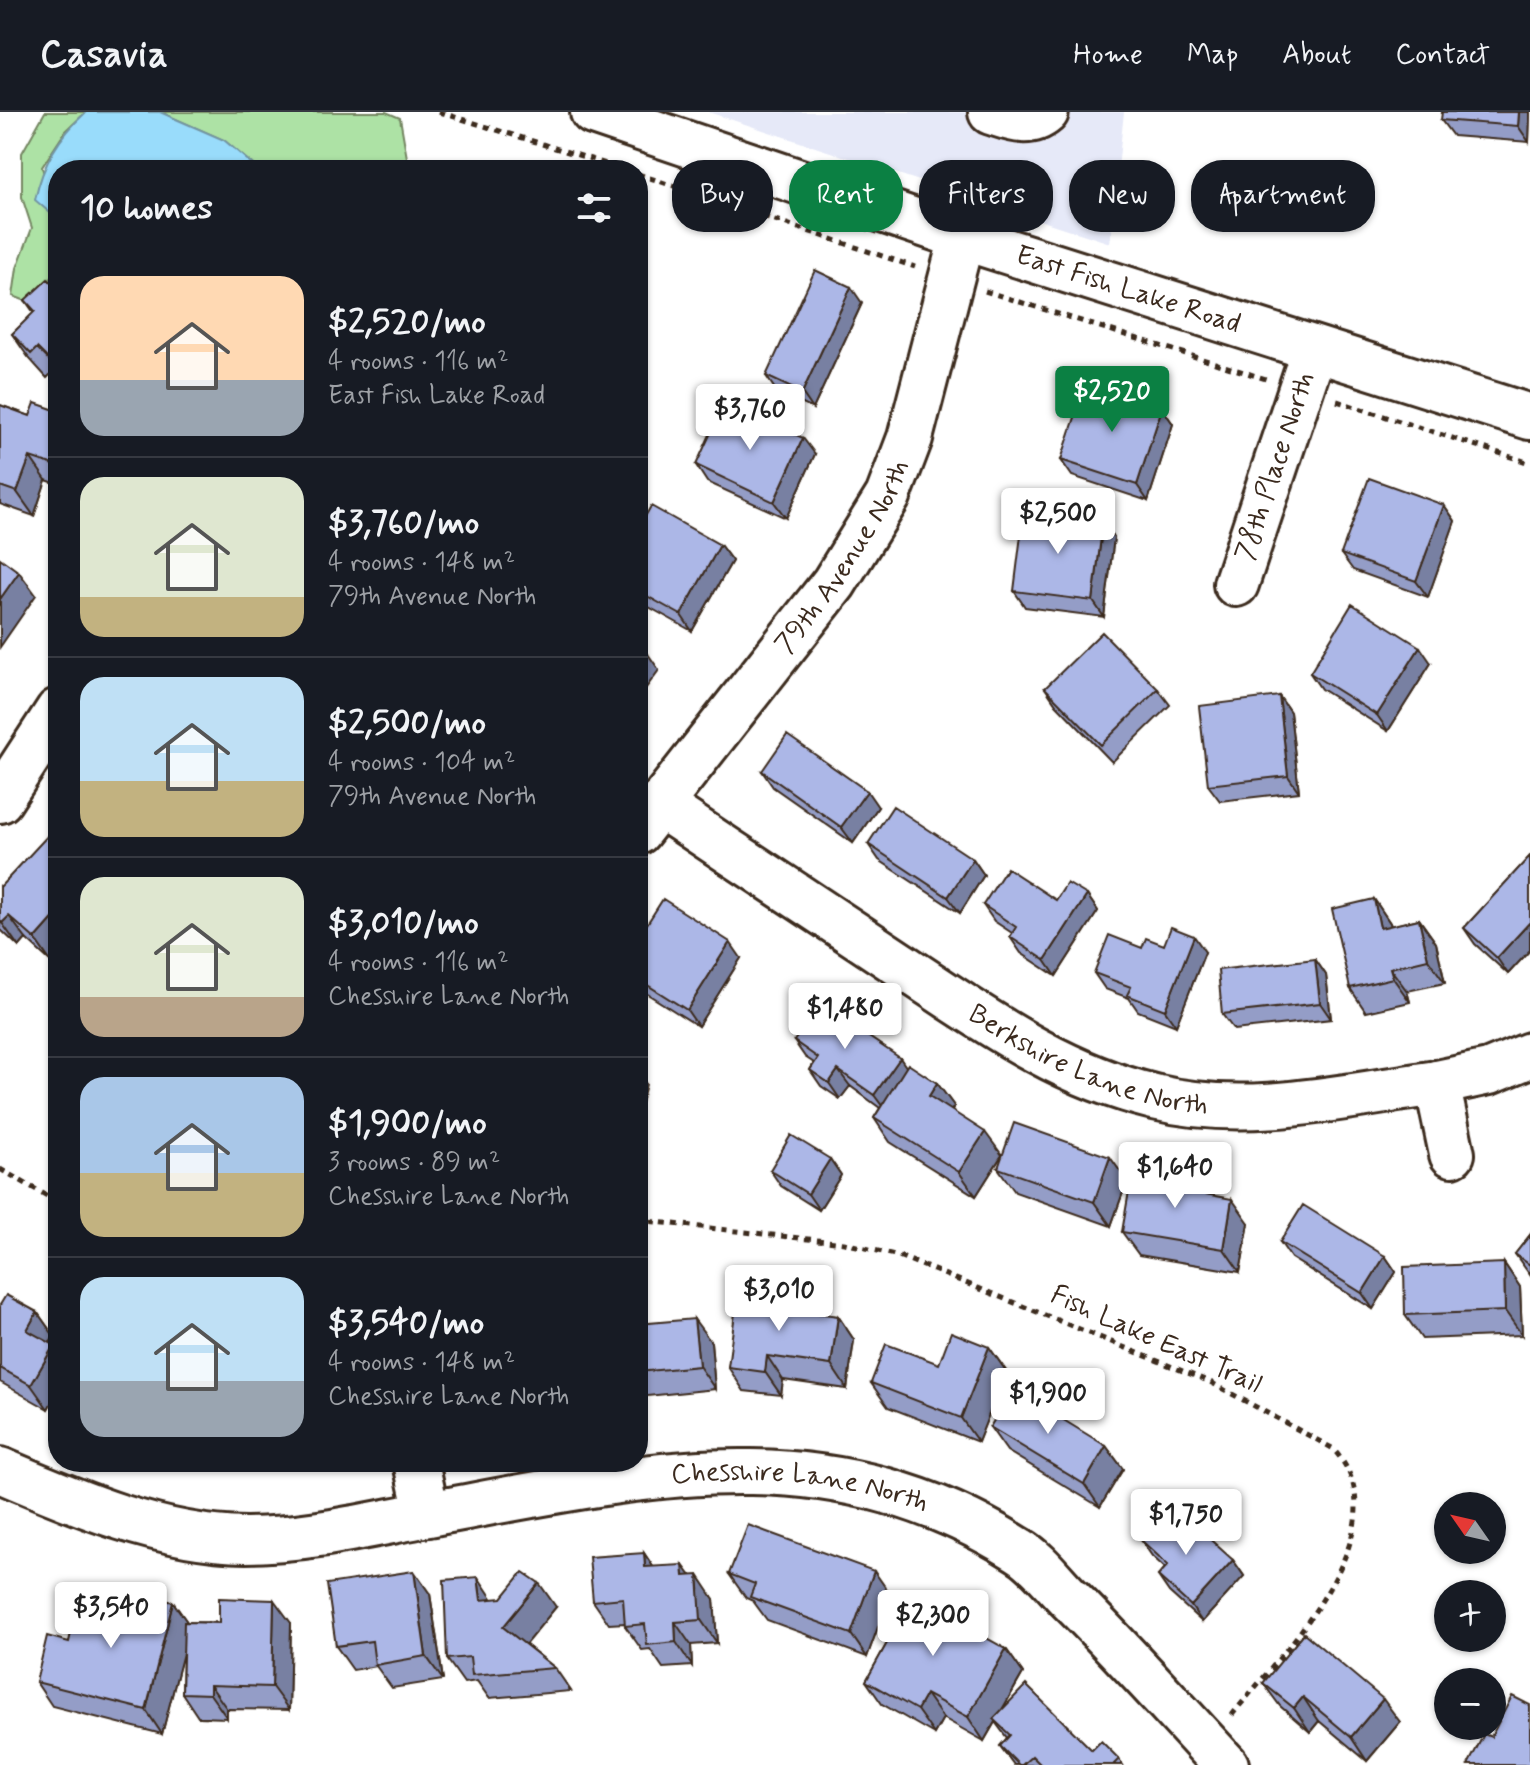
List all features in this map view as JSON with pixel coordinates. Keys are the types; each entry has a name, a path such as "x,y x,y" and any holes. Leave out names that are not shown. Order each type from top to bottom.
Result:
{"street":[{"name":"East Fish Lake Road","path":"593,112 962,237 1530,417"},
{"path":"991,112 1022,121 1038,119 1046,112"},
{"name":"79th Avenue North","path":"649,819 834,583 888,496 910,438 962,237"},
{"name":"78th Place North","path":"1236,584 1314,350"},
{"path":"0,800 48,726"},
{"name":"Berkshire Lane North","path":"649,819 1021,1044 1087,1077 1156,1098 1221,1105 1325,1102 1489,1072 1530,1055"},
{"path":"1437,1083 1452,1154"},
{"name":"Chesshire Lane North","path":"0,1470 83,1505 187,1534 243,1540 289,1538 628,1478 690,1471 797,1475 898,1492 962,1517 1023,1552 1226,1765"},
{"path":"418,1472 427,1514"}],"path":[{"path":"439,112 594,160"},
{"path":"1327,397 1530,463"},
{"path":"0,1169 48,1196"},
{"name":"Fish Lake East Trail","path":"648,1221 844,1243 899,1256 957,1276 1210,1382 1332,1448 1344,1459 1353,1483 1354,1509 1346,1554 1324,1599 1230,1718"}],"shaded area":[{"path":"708,112 1124,112 1119,160 1069,160 1069,230 1053,224 1053,160 919,160 919,181 903,176 903,160 855,160"},
{"path":"1076,232 1111,232 1110,243"}],"green space":[{"path":"45,112 86,112 65,132 42,167 48,190 48,281 26,301 13,296 17,268 32,228 22,197 22,153"},
{"path":"160,112 386,112 400,118 407,158 247,160 224,140"}],"water":[{"path":"86,112 160,112 224,140 247,160 49,160 67,132"},
{"path":"48,161 48,211 35,200"}],"building":[{"path":"1442,112 1519,112 1518,126 1441,120"},
{"path":"815,270 851,287 802,393 766,376"},
{"path":"48,279 48,359 37,348 31,354 12,334 35,311 25,300"},
{"path":"1086,384 1162,408 1137,485 1061,460"},
{"path":"725,402 803,438 774,502 696,465"},
{"path":"35,403 48,408 48,463 30,457 17,492 0,486 0,405 30,416"},
{"path":"1369,478 1444,505 1416,581 1341,554"},
{"path":"651,506 720,545 681,615 648,597 648,511"},
{"path":"1024,511 1103,521 1093,601 1014,591"},
{"path":"0,558 19,572 0,599"},
{"path":"1352,604 1420,647 1377,715 1310,673"},
{"path":"1102,632 1158,689 1101,745 1045,688"},
{"path":"1279,696 1288,776 1208,785 1199,706"},
{"path":"787,735 867,791 841,827 762,771"},
{"path":"893,806 973,859 948,897 868,844"},
{"path":"48,835 48,924 35,939 9,916 2,923 0,921 0,887"},
{"path":"1530,856 1530,922 1497,958 1464,928"},
{"path":"1007,868 1056,900 1067,883 1087,895 1045,960 1010,937 1016,927 983,905"},
{"path":"663,899 730,942 687,1010 648,985 648,922"},
{"path":"1374,899 1380,928 1419,919 1428,959 1390,968 1393,978 1350,988 1332,909"},
{"path":"1171,927 1194,936 1165,1010 1127,995 1131,987 1094,973 1109,935 1142,948 1146,938 1164,945"},
{"path":"1315,959 1320,1003 1222,1014 1218,970"},
{"path":"820,1004 900,1058 874,1095 838,1070 829,1083 810,1070 818,1058 794,1041"},
{"path":"908,1064 937,1083 929,1096 985,1132 959,1172 874,1118"},
{"path":"1014,1123 1110,1157 1094,1202 998,1168"},
{"path":"791,1135 830,1159 808,1194 770,1170"},
{"path":"1133,1168 1196,1179 1194,1192 1232,1199 1224,1249 1122,1232"},
{"path":"1303,1205 1385,1256 1362,1293 1280,1242"},
{"path":"1530,1235 1530,1265 1515,1254"},
{"path":"1504,1263 1505,1311 1405,1315 1404,1267"},
{"path":"754,1287 783,1291 781,1308 838,1316 831,1365 767,1356 765,1372 728,1367 736,1305 751,1307"},
{"path":"6,1295 37,1312 27,1330 48,1342 48,1355 31,1385 0,1368 0,1305"},
{"path":"694,1319 699,1366 648,1371 648,1323"},
{"path":"951,1332 989,1347 961,1418 871,1383 886,1344 939,1364"},
{"path":"1013,1389 1106,1446 1084,1484 990,1427"},
{"path":"1168,1510 1199,1538 1203,1533 1233,1560 1191,1606 1158,1576 1168,1565 1141,1540"},
{"path":"748,1525 874,1571 851,1634 750,1597 755,1584 729,1574"},
{"path":"644,1553 645,1567 683,1565 684,1576 698,1575 701,1620 675,1622 676,1642 647,1645 645,1624 625,1626 623,1598 593,1601 589,1557"},
{"path":"414,1571 426,1656 375,1665 372,1641 336,1646 327,1584"},
{"path":"523,1572 539,1583 503,1627 555,1668 472,1675 470,1657 447,1659 444,1580 478,1577 481,1600 502,1598"},
{"path":"107,1585 173,1602 146,1710 36,1682 47,1636 69,1642 74,1619 97,1625"},
{"path":"900,1590 1006,1649 968,1717 926,1694 917,1710 866,1681 892,1634 879,1626"},
{"path":"219,1598 274,1600 272,1687 210,1685 210,1694 182,1693 184,1622 219,1623"},
{"path":"1304,1633 1383,1699 1351,1737 1303,1697 1294,1708 1263,1683"},
{"path":"1026,1685 1092,1750 1101,1741 1119,1759 1113,1765 1041,1765 1032,1756 1019,1765 1000,1746 1010,1735 993,1719"},
{"path":"1512,1696 1530,1705 1530,1765 1468,1765 1481,1740 1506,1740 1506,1708"}]}
